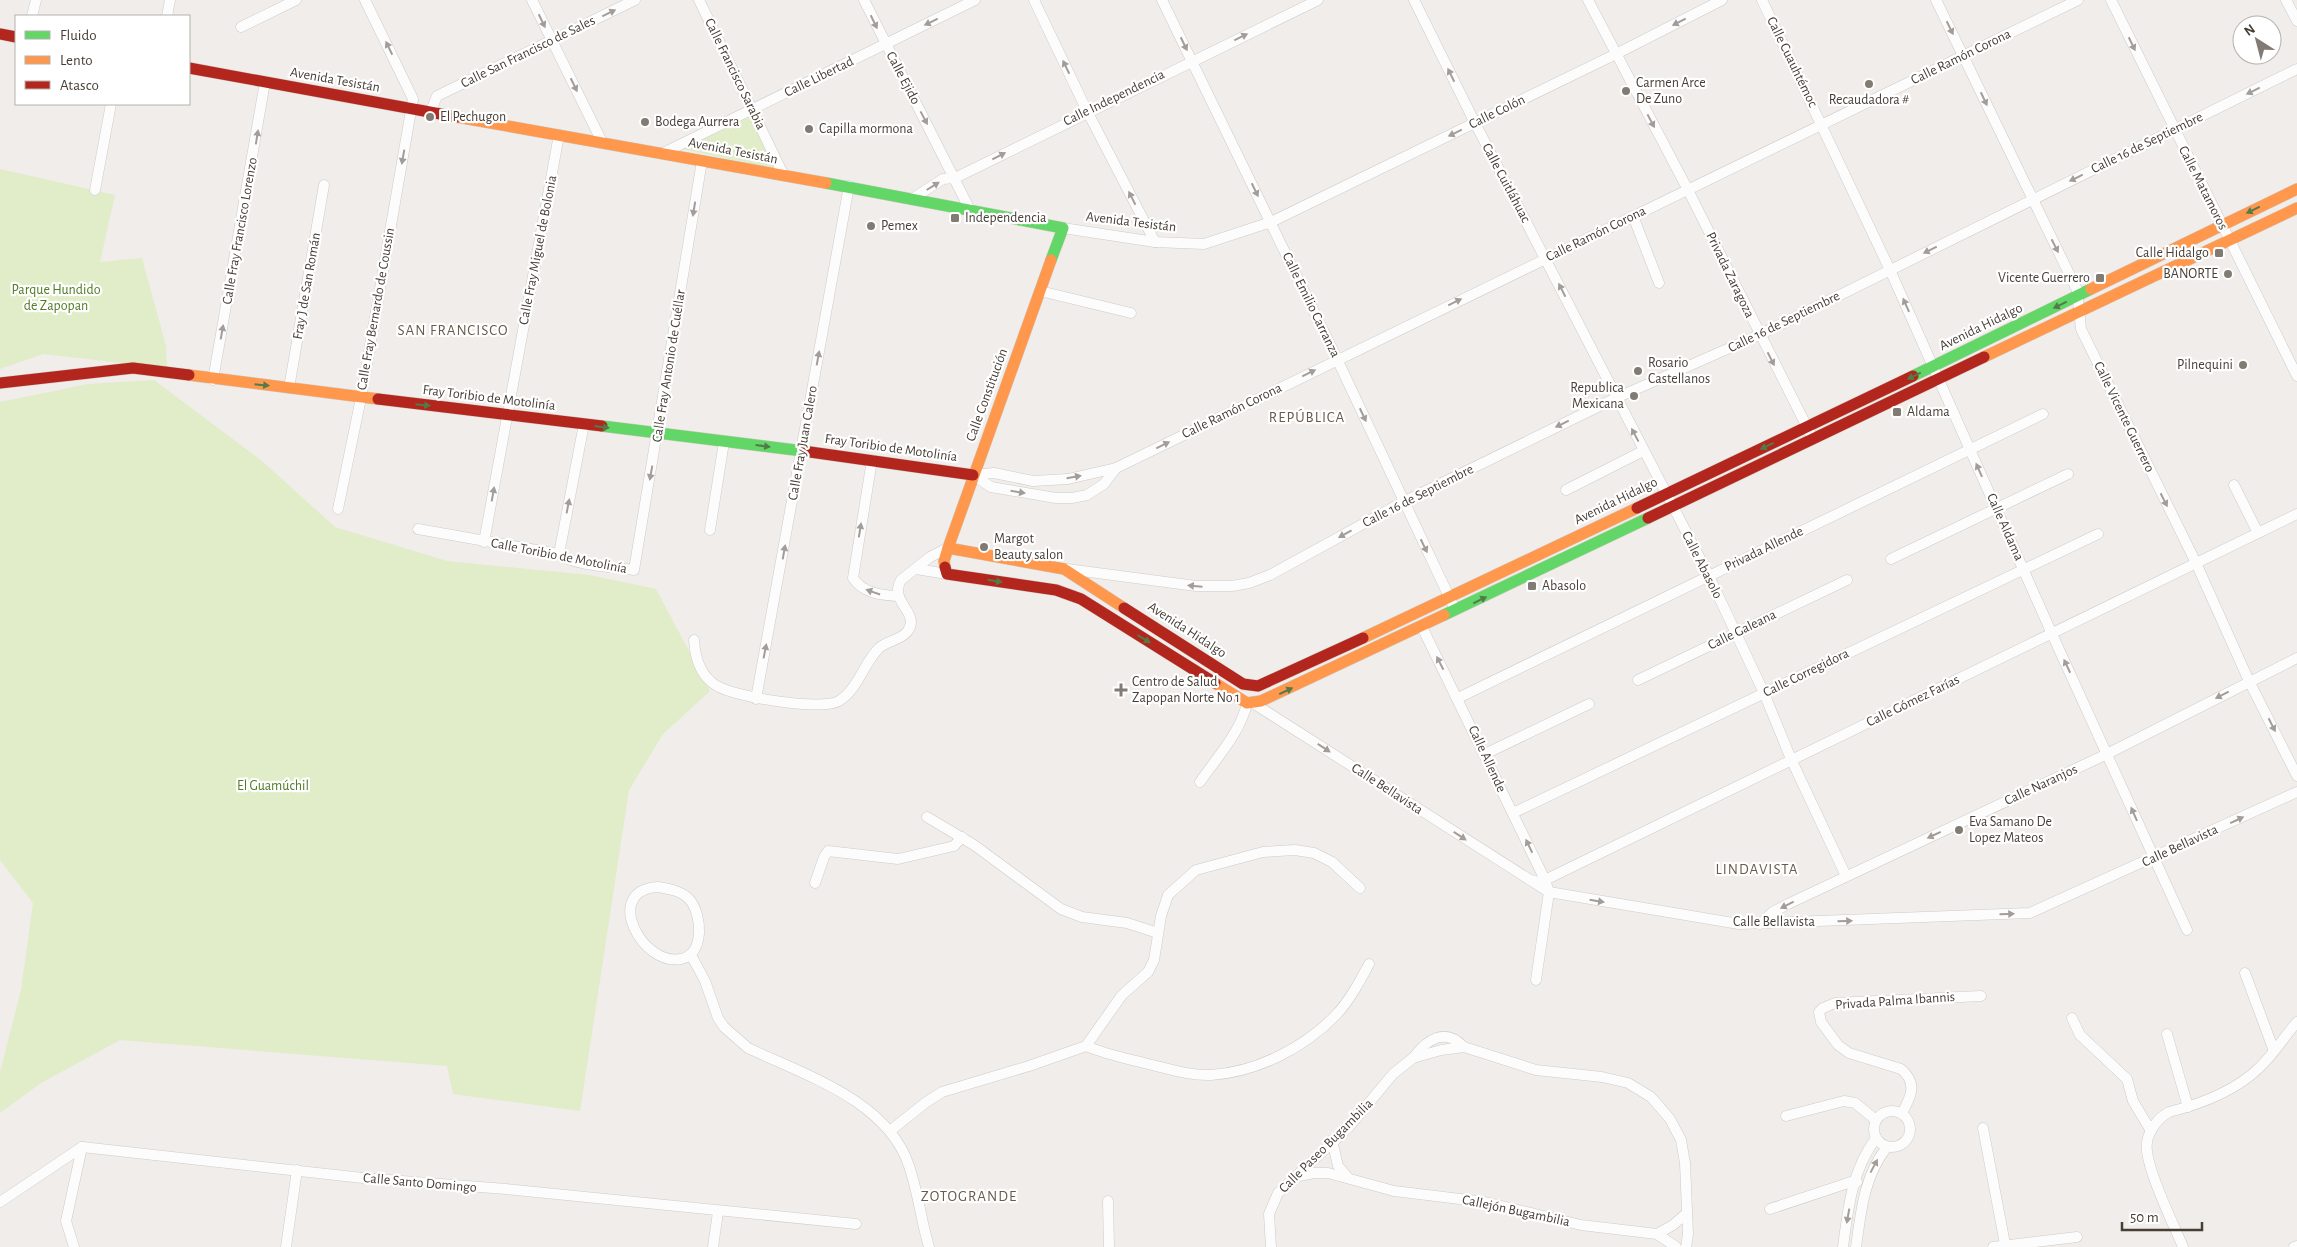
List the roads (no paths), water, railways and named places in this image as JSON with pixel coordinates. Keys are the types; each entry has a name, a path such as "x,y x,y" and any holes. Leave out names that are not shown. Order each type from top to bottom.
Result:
{"main road":[{"path":"0,34 15,37"},
{"name":"Avenida Tesistán","path":"190,68 430,113 849,186 1063,228"},
{"name":"Avenida Hidalgo","path":"948,548 1064,569 1243,684 1258,686 1318,660 1807,427 2297,189"},
{"path":"947,574 1056,590 1081,599 1250,703 1277,695 1456,612 2297,208"},
{"name":"Calle Constitución","path":"947,574 944,561 948,548 1063,228"},
{"name":"Fray Toribio de Motolinía","path":"0,383 133,368 214,380 507,414 872,460 973,475"},
{"path":"1318,660 1324,673"}],"street":[{"path":"32,15 36,0"},
{"path":"167,15 170,0"},
{"path":"241,28 296,0"},
{"path":"365,0 413,98 412,109"},
{"path":"532,0 602,142"},
{"name":"Calle San Francisco de Sales","path":"430,113 437,96 635,0"},
{"name":"Calle Francisco Sarabia","path":"699,0 784,176"},
{"name":"Calle Ejido","path":"864,0 970,210"},
{"name":"Calle Libertad","path":"663,153 975,0"},
{"path":"1034,0 1087,111 1155,242"},
{"name":"Calle Emilio Carranza","path":"1162,0 1337,359 1456,612"},
{"name":"Calle Independencia","path":"912,199 943,179 955,178 1087,111 1318,0"},
{"name":"Calle Cuitláhuac","path":"1414,0 1475,123 1546,258"},
{"name":"Privada Zaragoza","path":"1588,0 1688,190 1759,335 1814,440"},
{"name":"Calle Colón","path":"1270,222 1616,54 1722,0"},
{"name":"Calle Cuauhtémoc","path":"1762,0 1822,124"},
{"name":"Calle Vicente Guerrero","path":"1936,0 2078,296 2081,329 2196,563 2249,681 2297,776"},
{"name":"Calle Ramón Corona","path":"973,475 994,473 1033,480 1068,479 1116,468 2078,0"},
{"name":"Calle Matamoros","path":"2111,0 2297,376"},
{"path":"2286,0 2297,22"},
{"name":"Calle 16 de Septiembre","path":"1064,569 1196,586 1232,586 1249,583 1270,575 1403,502 1616,398 1759,335 2297,69"},
{"name":"Calle Fray Francisco Lorenzo","path":"214,380 266,82"},
{"path":"95,190 111,105"},
{"name":"Calle Fray Bernardo de Coussin","path":"338,509 361,398 412,109"},
{"name":"Calle Aldama","path":"1822,124 1934,366 2052,634 2187,930"},
{"name":"Calle Fray Miguel de Bolonia","path":"484,542 559,135"},
{"name":"Calle Fray Antonio de Cuéllar","path":"634,570 702,161"},
{"name":"Fray J de San Román","path":"289,388 324,185"},
{"name":"Calle Fray Juan Calero","path":"756,699 849,186"},
{"path":"1633,216 1658,283"},
{"name":"Avenida Tesistán","path":"1063,228 1155,242 1204,244 1270,222"},
{"name":"Calle Abasolo","path":"1546,258 1672,508 1709,576 1846,876"},
{"path":"1040,291 1131,313"},
{"name":"Privada Allende","path":"1458,698 2043,414"},
{"path":"559,554 584,424"},
{"path":"710,530 724,442"},
{"path":"1566,490 1643,451"},
{"path":"872,460 852,578 865,590 882,595 897,596"},
{"name":"Calle Ramón Corona","path":"973,475 991,487 1056,498 1072,498 1086,495 1104,484 1116,468"},
{"path":"1891,559 2068,474"},
{"path":"2234,485 2258,533"},
{"name":"Calle Gómez Farías","path":"1527,880 1539,882 1546,880 2297,514"},
{"name":"Calle Toribio de Motolinía","path":"418,529 559,554 564,558 584,563 634,570"},
{"name":"Calle Corregidora","path":"1513,813 2098,534"},
{"path":"694,640 699,668 716,686 756,699 827,705 839,701 858,681 878,649 907,632 911,623 910,615 897,596 901,580 930,557 948,548"},
{"path":"916,569 947,574"},
{"name":"Calle Galeana","path":"1638,680 1847,580"},
{"name":"Calle Allende","path":"1422,628 1546,880 1549,892"},
{"name":"Calle Naranjos","path":"1760,924 1773,912 2107,754 2297,658"},
{"path":"1200,782 1237,729 1250,703"},
{"name":"Calle Bellavista","path":"1250,703 1527,880 1549,892 1556,895 1739,924 2030,913 2297,792"},
{"path":"1485,754 1589,704"},
{"path":"928,817 941,827 962,837 1061,909 1082,917 1127,922 1158,933"},
{"path":"815,883 828,851 898,859 954,846 962,837"},
{"path":"890,1131 942,1092 1029,1066 1086,1046 1122,995 1148,972 1154,960 1161,916 1168,896 1196,870 1264,852 1295,850 1314,853 1332,862 1360,888"},
{"path":"650,888 671,889 690,900 696,911 699,923 696,946 691,954 683,959 675,960 664,957 643,943 636,932 630,914 632,903 640,892 650,888"},
{"path":"1536,980 1549,892"},
{"path":"691,954 705,981 718,1018 736,1038 748,1048 837,1090 873,1114 890,1131 909,1164 929,1247"},
{"path":"1086,1046 1100,1052 1190,1074 1211,1075 1243,1070 1274,1058 1309,1038 1337,1014 1359,983 1369,964"},
{"path":"2245,973 2274,1051"},
{"name":"Privada Palma Ibannis","path":"1902,1113 1912,1095 1913,1084 1906,1074 1900,1069 1849,1053 1838,1045 1821,1022 1820,1012 1823,1008 1835,1004 1981,996"},
{"path":"2072,1018 2080,1035 2127,1079 2133,1101 2151,1131"},
{"path":"2183,1247 2148,1156 2146,1143 2151,1131 2162,1116 2213,1097 2242,1081 2260,1068 2297,1022"},
{"path":"2167,1034 2188,1107"},
{"name":"Calle Paseo Bugambilia","path":"1271,1247 1269,1214 1278,1193 1332,1140 1348,1128 1394,1074 1413,1058 1428,1041 1445,1036 1456,1039 1464,1047 1536,1070 1602,1076 1628,1083 1651,1097 1670,1119 1681,1140 1685,1164 1686,1247"},
{"path":"1786,1116 1844,1101 1855,1103 1876,1120"},
{"path":"1891,1110 1902,1113 1910,1124 1909,1137 1900,1146 1887,1147 1876,1138 1874,1126 1876,1120 1880,1115 1891,1110"},
{"path":"1983,1128 2005,1244"},
{"path":"1843,1247 1854,1181 1861,1162 1876,1138"},
{"path":"1332,1140 1338,1166 1348,1178"},
{"path":"0,1202 82,1147"},
{"path":"74,1247 66,1221 82,1147"},
{"name":"Calle Santo Domingo","path":"82,1147 718,1212 856,1224"},
{"path":"1856,1247 1866,1184 1874,1165 1887,1147"},
{"path":"286,1247 297,1170"},
{"name":"Callejón Bugambilia","path":"1294,1177 1321,1172 1394,1191 1485,1202 1581,1225 1657,1234 1676,1247"},
{"path":"1770,1209 1854,1181 1866,1184"},
{"path":"1108,1201 1109,1247"},
{"path":"713,1247 718,1212"},
{"path":"1657,1234 1674,1225 1687,1213"},
{"path":"1993,1247 2005,1244 2077,1237"}],"place":[{"name":"Recaudadora #","path":"1869,84"},
{"name":"Carmen Arce De Zuno","path":"1626,91"},
{"name":"El Pechugon","path":"430,117"},
{"name":"Bodega Aurrera","path":"645,122"},
{"name":"Capilla mormona","path":"809,129"},
{"name":"Independencia","path":"955,218"},
{"name":"Pemex","path":"871,226"},
{"name":"Calle Hidalgo","path":"2219,253"},
{"name":"BANORTE","path":"2228,274"},
{"name":"Vicente Guerrero","path":"2100,278"},
{"name":"Pilnequini","path":"2243,365"},
{"name":"Rosario Castellanos","path":"1638,371"},
{"name":"Republica Mexicana","path":"1634,396"},
{"name":"Aldama","path":"1897,412"},
{"name":"Margot Beauty salon","path":"984,547"},
{"name":"Abasolo","path":"1532,586"},
{"name":"Centro de Salud Zapopan Norte No 1","path":"1121,690"},
{"name":"Eva Samano De Lopez Mateos","path":"1959,830"}],"district":[{"name":"SAN FRANCISCO","path":"453,330"},
{"name":"REPÚBLICA","path":"1307,417"},
{"name":"LINDAVISTA","path":"1757,869"},
{"name":"ZOTOGRANDE","path":"969,1196"}],"park label":[{"name":"Parque Hundido de Zapopan","path":"56,298"},
{"name":"El Guamúchil","path":"273,786"}]}
